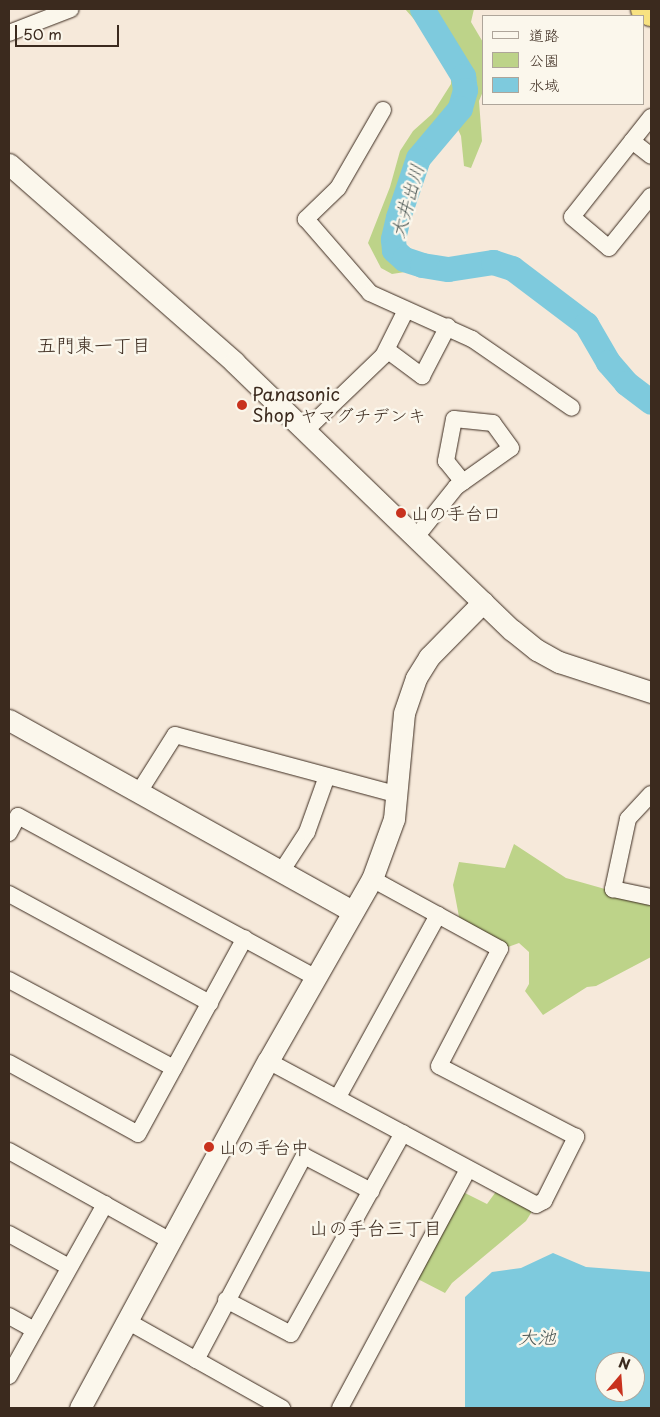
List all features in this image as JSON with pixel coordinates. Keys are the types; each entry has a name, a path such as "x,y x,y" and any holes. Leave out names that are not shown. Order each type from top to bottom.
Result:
{"highway":[{"path":"645,9 651,12"}],"street":[{"path":"9,33 71,9"},
{"path":"383,110 338,188 306,219 370,293 406,310 448,326 572,408"},
{"path":"651,117 572,217 609,248 651,196"},
{"path":"632,141 651,156"},
{"path":"9,164 234,362 483,602 537,650 559,662 651,692"},
{"path":"306,431 387,350 406,310"},
{"path":"387,350 422,376 448,326"},
{"path":"416,537 463,482"},
{"path":"80,1408 268,1061 372,879 394,819 404,713 416,678 429,657 483,602"},
{"path":"10,724 139,792 352,911"},
{"path":"139,792 175,735 395,794"},
{"path":"281,872 307,832 327,776"},
{"path":"651,794 628,820 613,889 651,897"},
{"path":"9,833 18,816 316,977"},
{"path":"268,1061 536,1205 544,1201 576,1138 439,1066 500,948 372,879"},
{"path":"9,894 210,1003"},
{"path":"338,1097 438,915"},
{"path":"9,1063 138,1134 245,938"},
{"path":"9,980 174,1068"},
{"path":"226,1300 291,1334 403,1133"},
{"path":"9,1151 172,1241"},
{"path":"196,1360 226,1300 304,1156 371,1191"},
{"path":"340,1408 468,1169"},
{"path":"9,1376 105,1204"},
{"path":"9,1234 69,1268"},
{"path":"9,1316 34,1330"},
{"path":"127,1321 282,1408"}],"green space":[{"path":"405,9 474,9 471,22 482,41 482,94 479,101 482,141 471,168 464,166 461,136 454,121 447,118 425,144 410,167 390,241 392,253 402,262 418,268 418,270 392,274 381,268 368,243 390,187 400,151 413,131 432,114 451,84 451,68 438,46"},
{"path":"514,844 566,878 651,902 651,957 596,986 587,987 543,1015 525,991 529,984 529,952 519,943 508,947 460,922 453,885 459,862 505,868"},
{"path":"500,1186 536,1205 526,1221 452,1283 445,1293 410,1275 457,1189 487,1204"}],"water":[{"name":"大池","path":"553,1253 586,1267 651,1272 651,1408 465,1408 465,1297 492,1272 521,1268"}],"waterway":[{"name":"大井出川","path":"422,9 463,76 465,90 460,108 418,158 398,217 393,239 394,250 404,259 422,265 448,269 493,262 512,268 586,324 608,362 626,383 651,402"}],"place":[{"name":"Panasonic Shop ヤマグチデンキ","path":"242,405"},
{"name":"山の手台口","path":"401,513"},
{"name":"山の手台中","path":"209,1147"}],"district":[{"name":"五門東一丁目","path":"94,345"},
{"name":"山の手台三丁目","path":"376,1228"}]}
